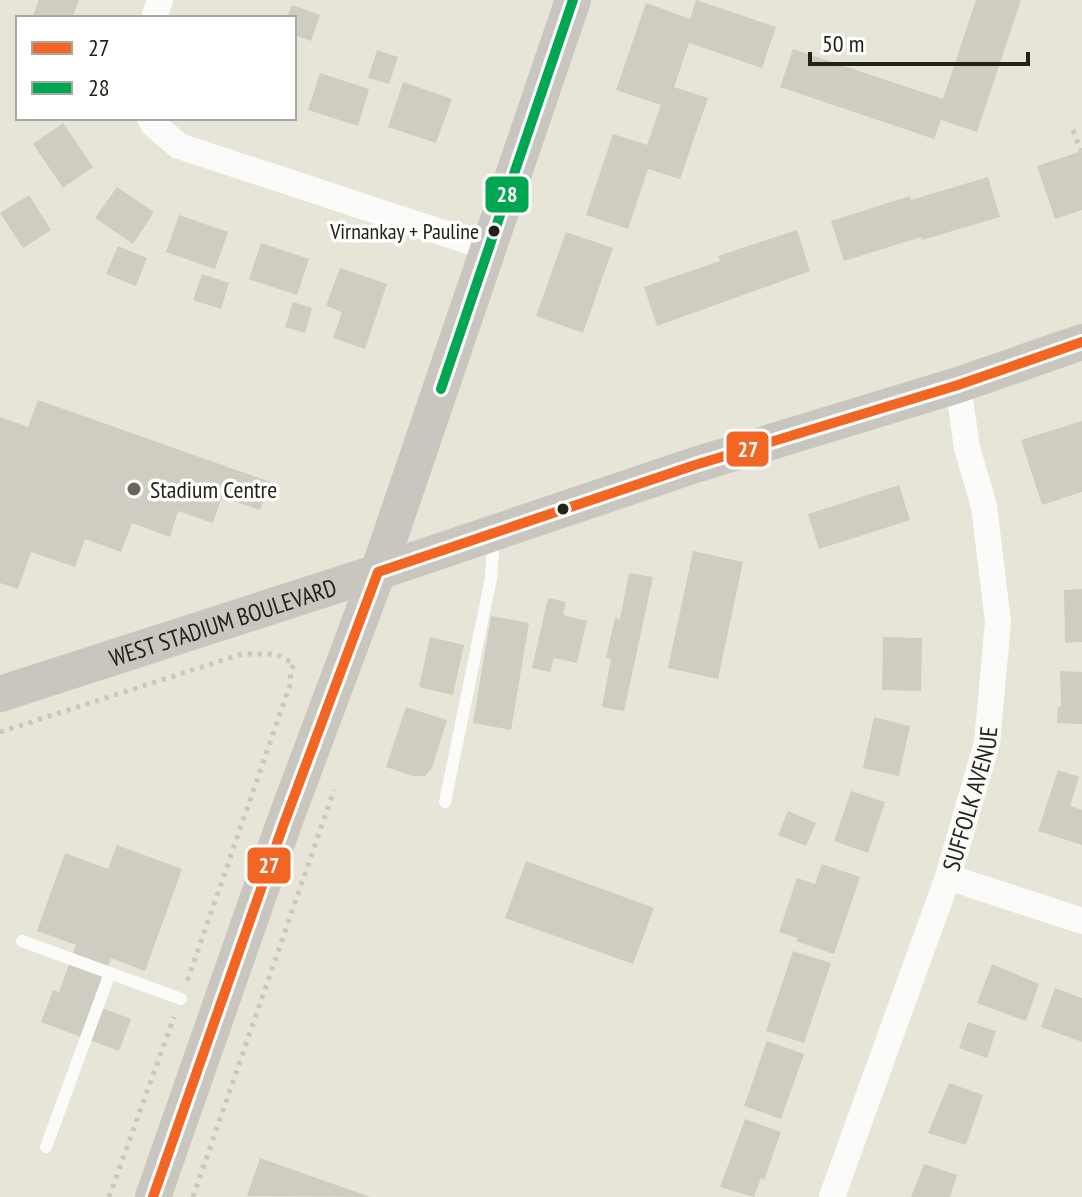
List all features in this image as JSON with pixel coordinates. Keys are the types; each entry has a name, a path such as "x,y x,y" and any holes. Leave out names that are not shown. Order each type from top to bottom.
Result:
{"street":[{"path":"153,1197 283,826 378,572 573,0"},
{"path":"151,120 179,146 489,248"},
{"name":"WEST STADIUM BOULEVARD","path":"0,694 378,572 695,465 958,385 1082,342"},
{"name":"SUFFOLK AVENUE","path":"832,1197 948,877 987,743 998,622 984,506 967,448 958,385"},
{"path":"948,877 1082,921"}],"lane":[{"path":"445,802 491,578 495,531"},
{"path":"22,941 181,999"},
{"path":"46,1147 110,973"}],"path":[{"path":"1073,130 1081,151"},
{"path":"0,732 242,654 276,654 294,664 290,672 291,682 181,999 109,1197"},
{"path":"193,1197 335,789"}],"building":[{"path":"39,0 79,0 73,16 33,16"},
{"path":"696,0 776,27 762,68 689,43 674,87 708,98 680,179 648,169 628,229 586,215 613,134 647,145 661,105 616,90 646,3 690,19"},
{"path":"976,0 1021,0 977,132 941,120 934,139 780,87 793,49 943,99"},
{"path":"292,5 320,15 311,41 296,36 296,16 288,16"},
{"path":"377,50 398,57 389,84 368,78"},
{"path":"320,73 369,89 358,126 308,110"},
{"path":"403,82 452,99 436,143 388,127"},
{"path":"63,123 93,167 63,188 33,144"},
{"path":"1082,151 1082,210 1055,219 1037,166"},
{"path":"988,177 1000,217 844,261 831,221 910,196 911,200"},
{"path":"117,187 154,212 133,244 95,218"},
{"path":"29,195 51,230 23,248 0,213"},
{"path":"179,215 228,232 215,269 166,252"},
{"path":"797,230 810,271 657,326 644,287 720,261 718,256"},
{"path":"566,232 613,248 583,333 536,316"},
{"path":"261,243 309,259 297,295 249,279"},
{"path":"118,246 147,258 136,286 106,274"},
{"path":"340,268 387,284 365,349 333,338 342,312 326,306"},
{"path":"202,274 229,283 221,309 193,300"},
{"path":"293,302 312,308 305,333 285,327"},
{"name":"Stadium Centre","path":"38,400 270,482 260,510 222,497 213,523 178,511 170,537 132,523 121,552 85,539 75,567 31,552 18,589 0,583 0,417 28,427"},
{"path":"1082,421 1082,492 1042,505 1021,440"},
{"path":"899,485 910,520 819,549 808,514"},
{"path":"693,551 743,562 718,679 668,668"},
{"path":"629,573 653,577 624,711 602,707 611,659 606,658 615,618 620,619"},
{"path":"1082,589 1082,642 1065,643 1064,590"},
{"path":"548,598 566,602 563,615 587,621 577,663 554,658 550,672 532,668"},
{"path":"491,616 529,623 511,730 473,723"},
{"path":"430,637 464,645 453,695 419,687"},
{"path":"883,637 922,638 921,691 882,690"},
{"path":"1060,671 1082,672 1082,724 1057,723 1058,707 1061,707"},
{"path":"406,707 447,720 432,768 425,776 413,776 386,767"},
{"path":"874,717 910,726 899,776 863,768"},
{"path":"1058,770 1079,777 1070,806 1082,810 1082,845 1038,831"},
{"path":"851,791 885,802 868,853 834,841"},
{"path":"788,811 816,823 806,846 778,835"},
{"path":"117,845 182,869 145,971 111,958 94,1005 131,1019 119,1051 41,1022 53,990 59,992 76,945 37,931 65,853 108,869"},
{"path":"526,861 654,908 633,964 505,918"},
{"path":"822,864 860,877 834,954 779,932 797,878 815,884"},
{"path":"793,951 831,963 804,1043 766,1031"},
{"path":"992,964 1039,984 1026,1021 977,1003"},
{"path":"1055,988 1082,998 1082,1042 1041,1027"},
{"path":"968,1022 996,1031 987,1058 959,1048"},
{"path":"767,1041 804,1054 781,1119 744,1106"},
{"path":"949,1083 983,1095 966,1145 928,1133"},
{"path":"745,1119 781,1132 764,1180 761,1178 754,1197 720,1187"},
{"path":"260,1158 370,1197 247,1196"},
{"path":"924,1164 957,1175 950,1197 911,1197"}],"transit line":[{"name":"28","path":"441,389 573,0"},
{"name":"27","path":"153,1197 283,826 378,572 695,465 958,385 1082,342"}],"place":[{"name":"Virnankay + Pauline","path":"494,231"},
{"name":"Stadium Centre","path":"134,489"}]}
